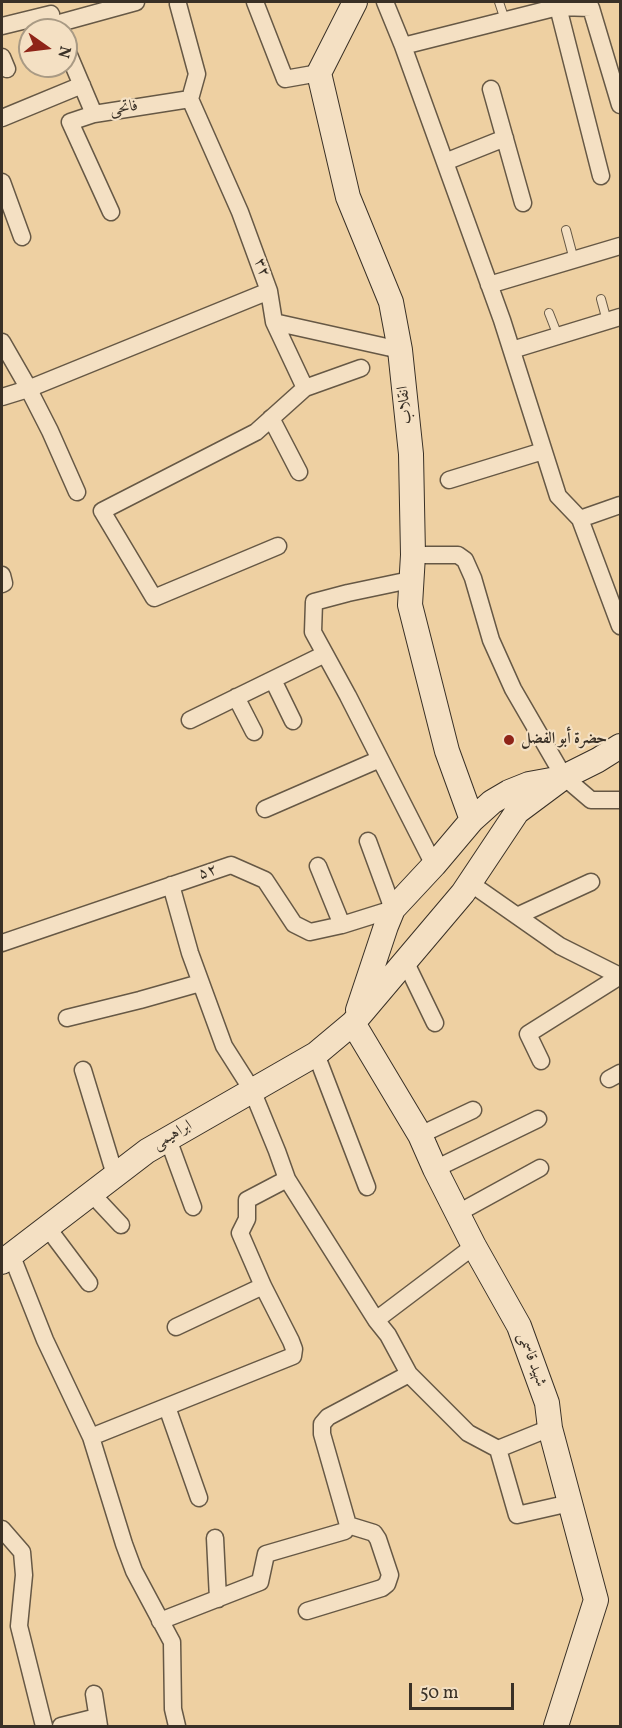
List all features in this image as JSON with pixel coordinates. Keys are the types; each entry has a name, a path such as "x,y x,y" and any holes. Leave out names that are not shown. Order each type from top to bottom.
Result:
{"street":[{"path":"2,26 136,2"},
{"path":"179,2 197,74 190,99"},
{"path":"255,2 285,80 319,73 355,2"},
{"path":"385,2 489,285 558,496 580,519 621,626"},
{"path":"403,46 505,20 556,4 591,8 621,105"},
{"path":"556,4 601,176"},
{"name":"انقلاب","path":"319,73 348,197 391,302 400,350 411,454 410,605 447,751 472,820"},
{"name":"فاتحی","path":"78,76 94,114 190,99"},
{"path":"2,118 82,85"},
{"path":"491,89 523,203"},
{"name":"۳۲","path":"190,99 240,212 269,291 274,322 305,388"},
{"path":"94,114 70,122 111,212"},
{"path":"445,162 505,138"},
{"path":"2,182 7,212 22,237"},
{"path":"489,285 621,246"},
{"path":"2,397 269,291"},
{"path":"512,351 614,319"},
{"path":"274,322 400,350"},
{"path":"2,342 50,431 77,492"},
{"path":"278,546 154,598 102,511 256,432 305,388 361,368"},
{"path":"271,418 299,472"},
{"path":"449,480 543,451"},
{"path":"580,519 621,505"},
{"path":"412,555 458,555 465,560 473,578 491,640 513,689 564,777 591,800 621,800"},
{"path":"2,575 4,582 2,584"},
{"path":"410,580 314,602 313,632 434,865 440,882 454,892 466,888 517,916 560,946 621,976 528,1034 541,1061"},
{"path":"190,720 325,654"},
{"path":"273,680 293,721"},
{"path":"236,697 254,732"},
{"path":"353,1023 393,909 472,820 492,802 510,792 529,784 564,777 621,746"},
{"path":"265,809 380,759"},
{"name":"ابراهیمی","path":"6,1258 147,1151 316,1054 353,1023 466,888 517,812 564,777"},
{"path":"368,841 393,909"},
{"name":"۵۲","path":"2,944 231,865 265,880 294,924 310,932 393,909"},
{"path":"318,866 342,924"},
{"path":"517,916 591,882"},
{"path":"171,885 190,953 224,1046 252,1090 287,1179 376,1320 388,1335 409,1374 468,1433 498,1449 517,1515 570,1503"},
{"path":"405,961 435,1023"},
{"path":"67,1018 200,983"},
{"name":"شهید قاسمی","path":"353,1023 420,1135 474,1246 519,1326 547,1403 550,1428 596,1600 556,1726"},
{"path":"316,1054 367,1187"},
{"path":"83,1070 115,1175"},
{"path":"420,1135 473,1110"},
{"path":"435,1169 538,1119"},
{"path":"168,1139 193,1207"},
{"path":"458,1212 540,1168"},
{"path":"91,1437 292,1356 294,1349 291,1341 263,1286 240,1233 247,1219 247,1200 287,1179"},
{"path":"91,1194 121,1226"},
{"path":"47,1227 89,1283"},
{"path":"376,1320 474,1246"},
{"path":"6,1258 91,1437 134,1571 172,1642 173,1709 177,1726"},
{"path":"176,1328 263,1286"},
{"path":"160,1621 260,1582 266,1554 345,1531 348,1526 322,1434 322,1424 328,1417 409,1374"},
{"path":"167,1407 199,1498"},
{"path":"498,1449 550,1428"},
{"path":"307,1611 382,1588 387,1584 390,1575 374,1533 348,1526"},
{"path":"2,1529 22,1552 24,1575 19,1626 44,1726"},
{"path":"215,1538 218,1599"},
{"path":"61,1726 98,1722 94,1694"}],"lane":[{"path":"499,2 505,20"},
{"path":"566,230 574,260"},
{"path":"601,299 614,319"},
{"path":"549,313 558,336"}],"place":[{"name":"حضرة أبو الفضل","path":"509,740"}]}
